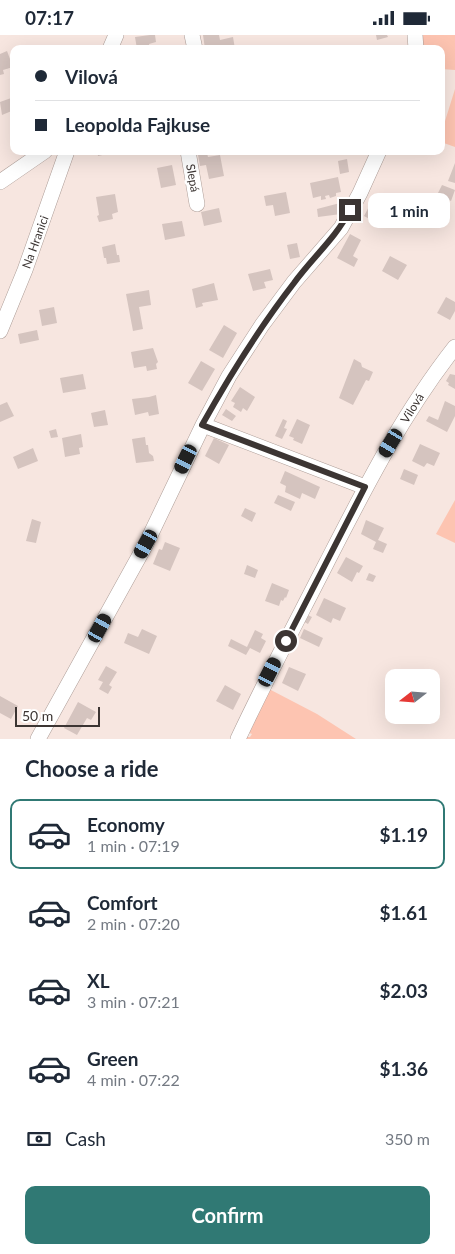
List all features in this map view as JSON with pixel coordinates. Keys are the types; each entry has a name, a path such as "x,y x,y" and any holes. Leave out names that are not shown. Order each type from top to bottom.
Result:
{"street":[{"path":"0,181 39,155"},
{"name":"Na Hranici","path":"0,331 25,271 67,155"},
{"name":"Slepá","path":"189,155 197,204"},
{"path":"38,739 146,544 202,425 229,377 262,325 294,282 341,228 377,155"},
{"name":"Vilová","path":"238,739 270,672 365,487 425,387 455,347"},
{"path":"202,425 365,487"}],"shaded area":[{"path":"418,35 455,35 455,70 445,69 445,45 419,45"},
{"path":"455,89 455,147 445,143 445,121"},
{"path":"455,500 455,543 436,534"},
{"path":"269,689 317,714 356,739 243,739 244,737 250,737 252,734 247,732"}],"building":[{"path":"155,35 156,42 149,45 136,45 135,37"},
{"path":"203,35 219,35 220,40 233,37 234,45 204,45"},
{"path":"376,35 387,35 388,37 377,40"},
{"path":"7,51 10,59 10,68 3,70 4,74 0,75 0,54"},
{"path":"10,98 10,112 2,115 0,102"},
{"path":"198,155 208,155 208,157 220,155 224,176 209,179 206,165 200,166"},
{"path":"347,159 349,172 340,174 338,161"},
{"path":"455,163 455,183 448,181"},
{"path":"172,165 176,185 161,188 157,168"},
{"path":"338,177 341,192 336,193 336,196 330,198 329,195 325,196 326,199 321,200 321,196 313,198 310,183"},
{"path":"442,185 455,190 451,201 437,195"},
{"path":"286,192 290,213 275,216 273,205 266,206 264,196"},
{"path":"115,194 118,212 112,214 113,219 99,222 96,197"},
{"path":"372,201 385,208 377,223 364,216"},
{"path":"340,203 341,214 318,217 317,209"},
{"path":"219,208 222,222 204,226 201,212"},
{"path":"182,221 185,236 165,240 162,224"},
{"path":"350,234 361,240 353,256 358,259 354,267 337,258"},
{"path":"297,243 300,257 290,259 287,245"},
{"path":"115,244 120,262 107,264 102,247"},
{"path":"390,256 407,265 398,280 382,271"},
{"path":"270,269 273,280 264,282 266,288 253,291 248,274"},
{"path":"214,283 218,300 202,303 203,306 196,308 192,289"},
{"path":"149,290 151,305 139,307 143,329 133,331 126,294"},
{"path":"446,297 455,302 455,311 450,320 437,313"},
{"path":"54,307 57,323 42,326 39,310"},
{"path":"224,325 237,333 223,358 209,350"},
{"path":"37,330 39,340 20,344 18,334"},
{"path":"153,348 158,362 156,364 157,369 147,371 146,366 134,368 131,352"},
{"path":"354,359 361,363 362,367 373,372 369,381 366,380 353,405 339,398"},
{"path":"201,361 215,369 202,391 188,383"},
{"path":"83,374 86,389 63,393 60,378"},
{"path":"450,374 455,375 455,389 448,385 449,383 446,381"},
{"path":"240,387 255,397 247,411 243,408 241,412 233,407 235,403 231,401"},
{"path":"156,395 159,414 149,416 148,412 135,415 132,399"},
{"path":"445,401 455,406 455,416 447,432 426,421 429,416 438,420"},
{"path":"7,402 14,416 0,422 0,405"},
{"path":"226,409 236,416 232,421 222,415"},
{"path":"105,410 108,425 94,427 91,413"},
{"path":"283,419 287,421 284,428 287,429 282,439 275,436"},
{"path":"297,419 310,425 302,444 289,436"},
{"path":"56,429 58,437 51,438 49,431"},
{"path":"81,434 83,447 79,448 80,454 65,457 62,438"},
{"path":"145,437 149,453 153,456 154,461 136,463 132,439"},
{"path":"214,438 229,445 219,464 205,456"},
{"path":"420,444 440,453 434,466 427,463 424,467 412,461"},
{"path":"33,448 38,461 18,469 13,457"},
{"path":"404,469 418,475 414,485 400,479"},
{"path":"285,471 320,487 315,499 302,493 300,499 285,492 286,486 280,483"},
{"path":"278,495 295,502 291,511 274,503"},
{"path":"245,508 256,513 252,522 241,516"},
{"path":"32,519 41,522 36,543 26,541"},
{"path":"366,520 384,528 378,540 387,544 383,553 373,549 376,542 361,534"},
{"path":"165,542 180,548 170,571 153,564 159,549 162,550"},
{"path":"346,557 363,566 359,573 357,572 352,582 337,573"},
{"path":"247,565 258,570 255,578 244,574"},
{"path":"369,573 376,576 373,582 366,580"},
{"path":"272,583 289,590 286,598 283,601 281,600 279,606 265,601"},
{"path":"324,598 346,608 340,621 333,618 331,623 316,615"},
{"path":"303,613 312,617 308,624 299,619"},
{"path":"142,629 157,636 149,654 124,643 128,633 138,637"},
{"path":"304,629 323,638 319,647 300,638"},
{"path":"255,630 263,634 261,638 266,641 260,653 250,648 246,655 228,646 231,639 247,647"},
{"path":"106,666 117,672 109,685 112,687 108,694 99,689 103,682 98,680"},
{"path":"289,667 306,674 298,691 282,683"},
{"path":"225,685 241,694 233,710 216,701"},
{"path":"0,696 18,706 11,719 0,713"},
{"path":"78,702 96,712 91,720 87,718 77,735 64,728"}],"route":[{"path":"286,641 365,487 202,425 229,377 262,325 294,282 341,228 350,210"}]}
